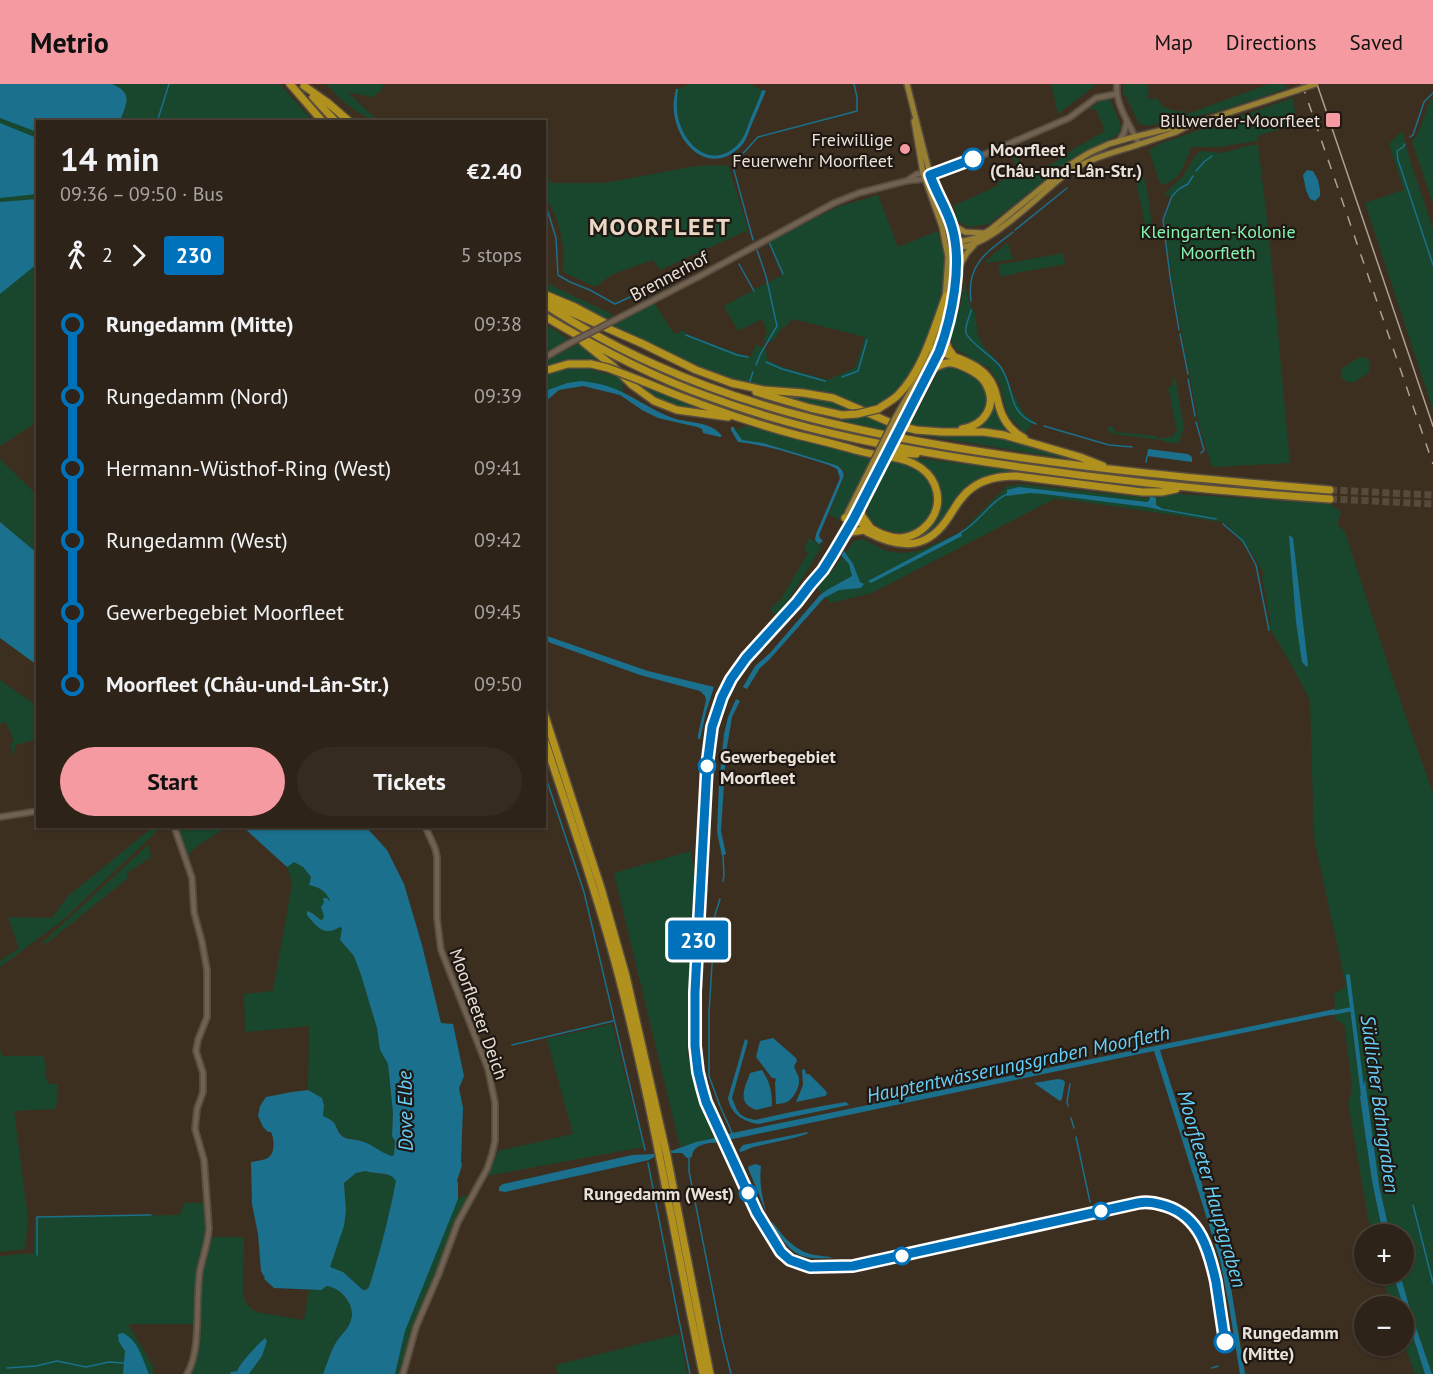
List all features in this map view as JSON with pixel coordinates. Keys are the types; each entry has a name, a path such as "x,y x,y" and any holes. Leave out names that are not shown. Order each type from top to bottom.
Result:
{"highway":[{"path":"290,84 322,120"},
{"path":"303,85 334,120"},
{"path":"303,85 348,120"},
{"path":"546,295 589,314 696,370 780,400 842,415 878,409 896,396 910,380 928,346 946,296"},
{"path":"546,304 643,344"},
{"path":"546,304 595,335 657,366 734,395 794,414 859,430 927,443 1114,470 1330,490"},
{"path":"546,317 616,356 698,393 778,420 830,433 949,456 1056,472 1186,487 1329,499"},
{"path":"564,328 654,401 677,410 743,419"},
{"path":"944,337 955,358"},
{"path":"936,350 976,367 986,375 993,383 1002,415 1007,424 1016,433 1032,442"},
{"path":"930,370 947,362 957,364 977,375 986,384 990,397 988,411 981,421 969,428 942,432"},
{"path":"546,370 568,364 591,364 608,368 743,419 860,451 903,460 915,464 927,473 936,489 938,501 935,512 920,532 901,538 867,529 851,532 843,538"},
{"path":"731,383 764,390 822,395 896,425 916,430 984,432 1004,435 1080,457 1114,470"},
{"path":"851,448 949,456"},
{"path":"845,518 851,519 892,543 901,544 918,542 933,535 972,488 1000,477 1142,492 1161,492 1186,487"},
{"path":"860,505 867,529"},
{"path":"546,719 601,888 622,965 710,1374"},
{"path":"546,744 595,892 663,1153 703,1374"}],"main road":[{"path":"845,518 896,418 944,337 952,307 956,274 951,224 930,175 907,84"},
{"path":"956,274 965,255 976,244 1082,164 1316,84"},
{"path":"860,505 930,370 944,313 948,257 942,227 924,176 914,116"},
{"path":"948,257 954,245 985,233 1068,166 1089,153 1119,141 1188,126"},
{"path":"1103,156 1136,137"},
{"path":"951,224 965,232 985,233"},
{"path":"942,227 954,245 964,247 976,244"}],"street":[{"path":"1117,84 1116,94 1139,144"},
{"path":"924,176 962,164 1069,118 1096,98 1116,94"},
{"path":"1119,141 1126,129 1126,118"},
{"name":"Brennerhof","path":"546,356 834,203 859,193 924,176"},
{"path":"0,817 36,811"},
{"path":"175,828 192,879 194,908 207,970 207,1017 196,1051 202,1073 203,1092 197,1109 195,1129 204,1160 208,1238 200,1272 195,1352 187,1374"},
{"name":"Moorfleeter Deich","path":"403,1374 416,1327 458,1222 487,1169 495,1141 495,1103 488,1069 441,950 436,918 437,857 426,828"}],"green space":[{"path":"0,84 280,84 312,120 36,120 36,423 0,446"},
{"path":"326,84 384,84 380,92 372,97 347,92 374,117 382,120 368,118 345,103"},
{"path":"691,84 749,84 762,90 742,139 725,154 715,156 698,150 685,135 678,117 678,89"},
{"path":"1051,84 1097,84 1058,114"},
{"path":"1124,84 1147,84 1149,99 1153,100 1154,97 1162,106 1185,111 1187,114 1269,84 1284,84 1288,88 1226,109 1148,126 1139,124 1126,96 1123,95"},
{"path":"1293,98 1297,120 1286,127 1257,136 1257,141 1218,147 1191,147 1178,175 1162,185 1159,181 1149,150 1159,144"},
{"path":"1107,99 1111,101 1121,126 1118,135 1069,161 989,224 968,227 956,220 953,206 999,185 998,182 1019,172 1011,153 1013,146 1024,175 1054,163 1105,131 1096,109 1089,109"},
{"path":"1433,99 1433,203 1412,142 1419,131 1430,100"},
{"path":"1402,131 1433,229 1433,410 1365,203 1404,190 1389,144"},
{"name":"Kleingarten-Kolonie Moorfleth","path":"1258,145 1269,236 1290,463 1212,467 1199,424 1174,292 1164,220 1173,198 1164,194 1183,176 1198,153 1202,151 1222,153"},
{"path":"1137,163 1146,185 1152,228 1146,229 1134,171"},
{"path":"728,165 748,230 660,270 653,260 613,274 595,287 563,272 564,254 561,233 555,214 546,199 546,172 550,183 604,183 696,166"},
{"path":"878,195 898,247 938,231 940,241 943,240 944,255 944,271 936,317 925,346 902,387 885,402 867,410 844,399 819,392 763,388 733,381 698,367 612,325 654,303 674,334 685,330 686,334 751,357 756,345 766,348 767,360 827,380 855,368 865,337 793,319 772,342 763,341 767,331 762,319 738,331 724,306 782,275 768,242 837,207"},
{"path":"1008,242 1013,259 986,263 986,261"},
{"path":"1063,253 1065,264 1001,277 999,267 997,267 998,265"},
{"path":"964,281 970,304 975,313 978,335 984,347 1002,367 1024,414 1034,421 1025,433 1007,414 1000,384 989,368 957,350 952,342 952,330 961,304"},
{"path":"546,283 614,315 604,320 546,292"},
{"path":"546,325 570,340 546,352"},
{"path":"578,344 605,364 574,360 546,369 546,360"},
{"path":"1362,357 1368,359 1370,363 1369,372 1355,382 1344,380 1341,376 1342,369"},
{"path":"950,364 966,370 982,382 987,399 984,415 976,422 957,428 921,427 907,424 917,412 939,370"},
{"path":"568,367 585,368 622,378 623,393 604,385 567,383 546,391 546,376"},
{"path":"1175,377 1184,428 1179,443 1114,434 1108,430 1107,427 1112,426 1117,432 1157,436 1158,439 1174,436 1177,432 1169,391 1166,390 1172,386"},
{"path":"633,382 713,411 678,408 651,396"},
{"path":"766,394 825,398 858,410 823,408"},
{"path":"993,394 1014,434 974,428 983,421"},
{"path":"868,416 887,424 885,430 842,421 845,418"},
{"path":"747,426 872,458 840,520 829,514 846,473 839,466 763,443 742,440 734,430"},
{"path":"906,430 993,436 1061,453 1064,458 906,433"},
{"path":"902,456 1154,489 1144,490 1018,475 980,481 929,535 909,542 882,537 916,537 928,529 935,507 936,483"},
{"path":"0,459 36,494 36,552 0,522"},
{"path":"889,460 900,461 917,468 926,476 931,485 933,508 927,520 910,532 886,530 866,517 867,503"},
{"path":"1021,484 1147,498 1164,493 1330,504 1341,512 1337,524 1345,532 1433,794 1433,1374 1414,1322 1414,1296 1406,1296 1403,1284 1414,1284 1414,1224 1388,1224 1379,1185 1365,1082 1360,1097 1372,1181 1381,1224 1369,1224 1348,1103 1352,1085 1344,1024 1336,1020 1334,994 1346,986 1314,838 1310,700 1268,625 1271,625 1262,576 1265,575 1249,548 1246,548 1228,526 1221,522 1054,499 872,593 831,603 817,588 854,541 863,539 886,551 903,553 919,551 961,532 1007,486"},
{"path":"809,538 822,546 790,598 776,616 770,609 781,599 808,553 804,550"},
{"path":"0,680 36,705 34,731 36,739 15,745 14,757 10,744 14,742 6,722 0,724"},
{"path":"152,828 160,828 63,920 0,967 0,961 19,948 8,917 52,918 67,897"},
{"path":"177,828 225,828 196,847 187,856"},
{"path":"149,844 151,857 127,873 127,879 47,943 42,943"},
{"path":"691,851 694,869 687,1052 713,1138 680,1147 614,873"},
{"path":"294,861 307,872 314,886 320,888 330,901 324,902 321,907 323,919 321,920 313,913 307,915 342,928 340,940 354,956 361,975 377,1028 380,1050 388,1064 393,1113 392,1136 395,1141 394,1155 382,1153 362,1141 344,1137 334,1122 323,1116 322,1098 308,1090 309,1026 245,1032 244,994 273,991 292,884 287,867"},
{"path":"612,1024 643,1147 487,1176 498,1151 573,1134 547,1039"},
{"path":"0,1049 2,1056 44,1056 47,1083 58,1085 56,1109 14,1111 28,1218 25,1249 0,1252"},
{"path":"366,1171 391,1176 396,1181 373,1274 369,1287 363,1290 343,1272 330,1267 341,1236 345,1216 344,1183 356,1173"},
{"path":"468,1195 456,1219 437,1274 413,1327 401,1374 395,1374 405,1331 458,1198"},
{"path":"185,1203 205,1203 206,1237 198,1273 195,1324 128,1324 153,1366 153,1374 0,1374 0,1256 34,1254 35,1217 179,1215"},
{"path":"213,1237 244,1237 243,1295 247,1305 256,1312 304,1320 309,1289 321,1290 327,1286 332,1287 346,1298 351,1309 351,1320 335,1343 323,1374 249,1374 262,1356 265,1338 237,1371 230,1374 190,1374 199,1338 203,1268"},
{"path":"1385,1284 1396,1284 1400,1296 1388,1296"},
{"path":"679,1334 687,1374 558,1374 556,1365"},
{"path":"1414,1340 1425,1374 1415,1374 1408,1356 1414,1356"}],"water":[{"path":"0,84 112,84 123,91 127,100 120,120 36,120 36,132 0,118"},
{"path":"676,89 678,89 678,117 685,135 698,150 715,156 724,154 740,142 762,90 766,91 741,146 727,156 716,159 696,152 681,135 674,112"},
{"path":"0,123 36,138 36,194 0,198"},
{"path":"1307,170 1313,171 1318,180 1320,196 1315,201 1310,199 1306,190 1303,175"},
{"path":"36,199 36,265 0,294 0,202"},
{"path":"581,381 613,388 667,416 713,428 722,436 703,433 702,429 697,427 658,418 620,395 583,386 559,390 546,401 546,391"},
{"path":"731,427 734,427 742,440 763,443 838,466 842,470 843,478 819,535 823,541 819,544 815,540 816,534 840,478 837,469 784,451 738,442"},
{"path":"1148,449 1188,454 1192,457 1192,462 1147,456"},
{"path":"1019,487 1147,502 1150,496 1156,498 1156,505 1161,510 1044,494 1007,496 1007,490"},
{"path":"0,522 36,552 36,610 34,612 36,614 36,664 0,638"},
{"path":"961,532 962,536 871,583 868,581"},
{"path":"1289,535 1293,538 1307,667 1302,662 1296,622"},
{"path":"844,551 853,564 860,582 864,584 861,588 839,590 824,598 760,668 747,689 743,687 755,666 770,653 820,595 852,576 849,564 841,555"},
{"path":"546,636 648,671 714,687 700,739 698,735 706,700 700,691 640,675 546,640"},
{"path":"736,699 740,701 732,717 726,753 721,831 726,854 722,856 717,832 719,783 724,734"},
{"name":"Dove Elbe","path":"244,828 367,828 387,850 404,884 441,1023 453,1024 464,1076 459,1088 463,1108 462,1165 457,1181 458,1199 405,1331 395,1374 323,1374 335,1344 350,1323 352,1314 346,1298 337,1290 327,1286 321,1290 274,1288 264,1279 261,1271 258,1234 252,1204 251,1162 270,1156 273,1151 271,1132 263,1127 258,1116 260,1106 266,1097 308,1090 322,1098 323,1116 334,1123 344,1137 365,1142 391,1156 394,1155 395,1141 392,1136 393,1113 388,1064 380,1050 377,1028 361,975 354,956 340,940 342,928 325,931 307,915 307,911 323,919 321,907 324,902 323,898 330,901 319,888 309,885 311,877 303,867 294,862 287,867","holes":["366,1171 387,1174 396,1181 373,1274 369,1287 363,1290 343,1272 330,1267 344,1226 346,1210 344,1183 356,1173"]},
{"path":"1335,1009 1335,1014 1160,1050 1228,1269 1245,1374 1240,1374 1220,1260 1154,1051 733,1139 729,1139 727,1134"},
{"path":"773,1038 796,1058 794,1066 799,1080 792,1098 777,1104 776,1080 756,1057 760,1041"},
{"path":"745,1039 748,1041 732,1098 741,1115 755,1120 846,1102 849,1105 759,1124 743,1119 732,1109 728,1098"},
{"path":"802,1069 826,1091 825,1096 796,1102 803,1085"},
{"path":"762,1070 770,1087 772,1106 756,1110 746,1103 744,1089 750,1073"},
{"path":"1058,1079 1065,1082 1060,1101 1034,1083"},
{"path":"1365,1080 1379,1185 1388,1224 1381,1224 1372,1181 1360,1097"},
{"path":"808,1132 801,1136 752,1147 742,1152 739,1150 743,1145"},
{"path":"715,1138 716,1142 697,1147 692,1157 687,1158 682,1153 665,1154 649,1160 505,1192 499,1191 499,1187 503,1184 632,1155 671,1151"},
{"path":"756,1164 761,1166 762,1195 766,1212 748,1168"},
{"path":"772,1221 785,1237 801,1250 833,1258 810,1258 798,1254 781,1238"},
{"path":"1396,1284 1403,1284 1406,1296 1400,1296"},
{"path":"1414,1322 1432,1374 1425,1374 1414,1340"},
{"path":"123,1333 133,1340 149,1374 123,1374 125,1351 119,1342 118,1334"},
{"path":"265,1338 267,1341 262,1356 249,1374 230,1374 237,1371 253,1349"}],"waterway":[{"path":"158,120 169,84"},
{"path":"736,161 758,137 857,111 854,84"},
{"path":"1410,137 1413,135 1424,102 1433,93"},
{"path":"1405,144 1397,151 1398,160 1433,265"},
{"path":"1196,171 1212,156"},
{"path":"732,163 753,240"},
{"path":"1179,330 1163,220 1172,196 1188,184 1193,176"},
{"path":"1015,230 1067,188"},
{"path":"546,208 556,238 558,275 615,304 682,273"},
{"path":"971,301 970,288 975,268 987,253 1013,232"},
{"path":"769,242 783,274"},
{"path":"756,365 777,326 766,276 757,250"},
{"path":"739,264 754,291"},
{"path":"971,310 966,327 968,337 1000,366 1005,374 1015,406 1026,419 1036,424"},
{"path":"1180,334 1188,374"},
{"path":"686,335 748,357"},
{"path":"842,377 858,371 867,340"},
{"path":"766,362 825,381"},
{"path":"750,381 753,372"},
{"path":"1188,379 1195,416"},
{"path":"1196,422 1204,450 1201,453"},
{"path":"1044,426 1109,445 1132,447"},
{"path":"1146,462 1147,456"},
{"path":"960,533 1009,493"},
{"path":"1160,509 1216,519"},
{"path":"1223,524 1243,541 1256,565 1269,630"},
{"path":"546,778 584,892 645,1150"},
{"path":"723,856 723,881"},
{"path":"720,899 715,915 709,1013 709,1076 733,1135"},
{"name":"Südlicher Bahngraben","path":"1348,976 1363,1095"},
{"name":"Hauptentwässerungsgraben Moorfleth","path":"1332,1013 1352,1009"},
{"path":"512,1045 613,1021"},
{"path":"1068,1106 1070,1084"},
{"path":"1071,1118 1074,1128"},
{"name":"Hauptentwässerungsgraben Moorfleth","path":"713,1141 731,1137"},
{"path":"1076,1137 1090,1202"},
{"path":"689,1157 689,1171 731,1374"},
{"path":"648,1163 690,1374"},
{"path":"1413,1205 1433,1283"},
{"path":"37,1255 37,1217 151,1215"},
{"path":"7,1368 36,1366 57,1361 86,1367 109,1362 124,1363"},
{"path":"1212,1368 1218,1366"}],"tunnel":[{"path":"1330,490 1433,495"},
{"path":"1330,499 1433,504"}],"tram line":[{"path":"1317,84 1433,426"}],"railway":[{"path":"1302,84 1433,464"}],"bus line":[{"name":"230","path":"973,159 930,175 951,224 956,255 951,315 939,352 853,520 833,554 797,602 741,664 727,686 716,713 710,736 707,766 695,992 695,1046 698,1072 706,1102 757,1213 778,1249 790,1260 810,1267 853,1266 1138,1203 1157,1203 1184,1215 1205,1241 1219,1298 1225,1342"}],"place":[{"name":"Billwerder-Moorfleet","path":"1333,120"},
{"name":"Freiwillige Feuerwehr Moorfleet","path":"905,149"},
{"name":"Moorfleet (Châu-und-Lân-Str.)","path":"973,159"},
{"name":"Gewerbegebiet Moorfleet","path":"707,766"},
{"name":"Rungedamm (West)","path":"748,1193"},
{"name":"Rungedamm (Mitte)","path":"1225,1342"}],"district":[{"name":"MOORFLEET","path":"660,226"}],"water label":[{"name":"Moorfleeter Hauptgraben","path":"1212,1189"}]}
